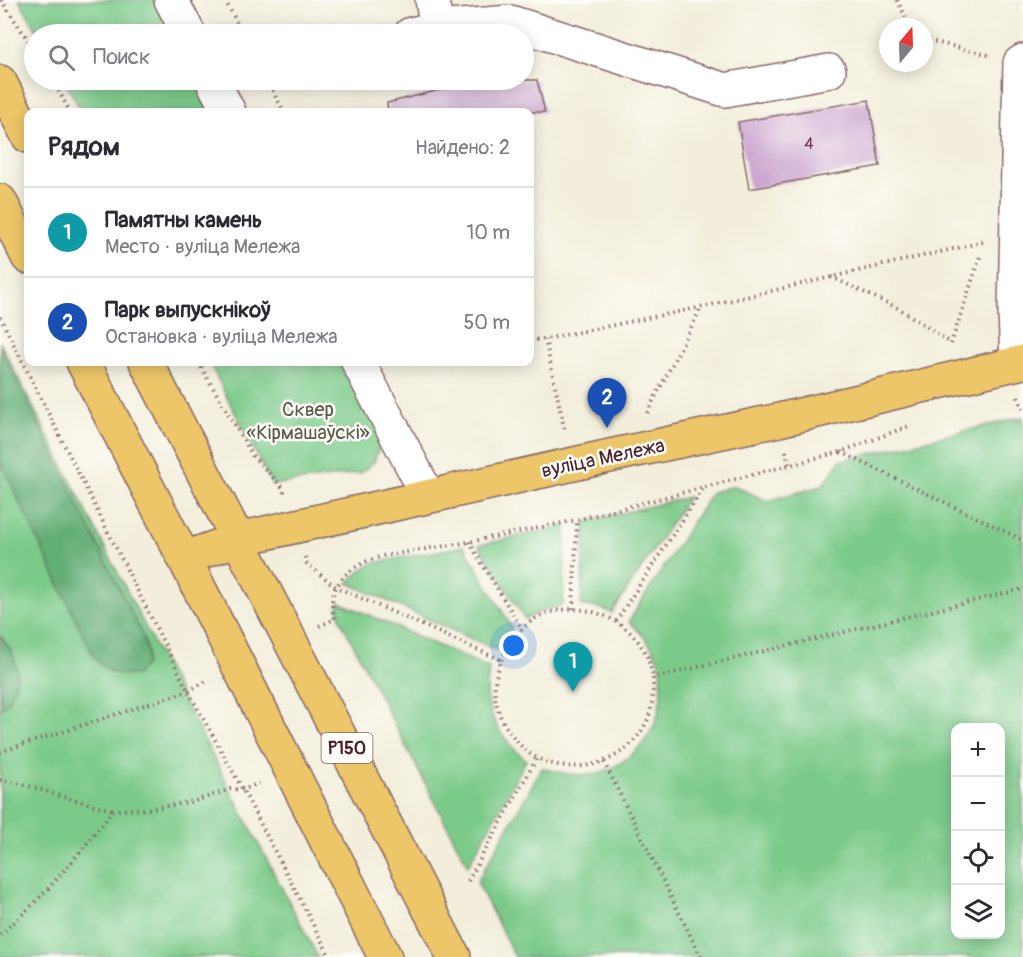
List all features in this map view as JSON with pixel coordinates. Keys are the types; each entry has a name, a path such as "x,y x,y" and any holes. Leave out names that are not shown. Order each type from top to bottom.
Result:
{"main road":[{"path":"0,82 24,128"},
{"path":"0,201 24,249"},
{"path":"84,366 184,558 385,957"},
{"path":"148,366 239,539"},
{"name":"вуліца Мележа","path":"184,558 239,539 428,496 778,420 1019,373"},
{"name":"Р150","path":"239,539 454,957"}],"lane":[{"path":"171,0 184,24"},
{"path":"427,21 516,24"},
{"path":"534,30 725,90 829,71"},
{"path":"1019,373 1015,312 1022,62"},
{"path":"360,366 428,496"}],"path":[{"path":"2,0 24,34"},
{"path":"225,0 238,24"},
{"path":"897,0 906,18"},
{"path":"933,41 1022,62"},
{"path":"58,90 68,108"},
{"path":"272,90 282,108"},
{"path":"534,340 702,307 985,242 951,343 953,354"},
{"path":"831,277 900,309 951,343"},
{"path":"643,420 702,307"},
{"path":"0,317 24,365"},
{"path":"545,339 566,436"},
{"path":"25,366 188,691 243,790 330,957"},
{"path":"200,366 253,456 283,488 307,564 336,586 501,660"},
{"path":"1019,373 1023,409"},
{"path":"319,626 335,619 331,605 336,586 344,576 367,561 383,556 470,542 577,520 840,452 1023,540"},
{"path":"616,621 705,486"},
{"path":"573,609 577,520"},
{"path":"470,542 522,629"},
{"path":"653,678 1023,589"},
{"path":"573,609 596,612 616,621 633,635 647,654 653,678 653,699 648,719 636,738 621,752 604,762 583,767 562,766 537,758 519,745 504,724 496,704 495,684 501,660 509,644 536,618 553,612 573,609"},
{"path":"0,752 188,691 212,678"},
{"path":"468,881 537,758"},
{"path":"604,762 701,957"},
{"path":"0,780 26,785 113,810 150,809 195,801 231,789 243,790 290,769"},
{"path":"0,935 52,886 113,810"}],"green space":[{"path":"19,0 154,0 167,24 33,24"},
{"path":"70,90 202,90 212,108 80,108"},
{"path":"0,342 156,648 318,957 0,957"},
{"path":"0,346 142,634 147,651 146,665 136,675 113,673 95,659 0,461"},
{"name":"Сквер «Кірмашаўскі»","path":"211,366 348,366 380,427 380,445 374,462 360,473 272,485"},
{"path":"1023,417 1023,957 515,957 477,882 542,768 568,774 595,774 617,765 645,741 656,720 659,707 661,670 653,649 629,621 712,492 735,486 767,501 822,486 840,461"},
{"path":"688,497 612,613 600,608 581,605 585,522"},
{"path":"566,526 563,605 544,610 525,619 479,545"},
{"path":"464,546 512,628 496,650 348,583 373,563"},
{"path":"339,602 489,668 487,692 491,712 499,730 526,760 468,866 341,621 338,610"},
{"path":"0,635 13,654 18,674 7,703 0,708"}],"building":[{"path":"534,80 537,80 545,112 534,112 534,108 388,108 387,103 440,90 534,90"},
{"path":"869,100 880,166 749,189 738,122"}],"place":[{"name":"Парк выпускнікоў","path":"607,428"},
{"name":"Памятны камень","path":"573,692"}]}
